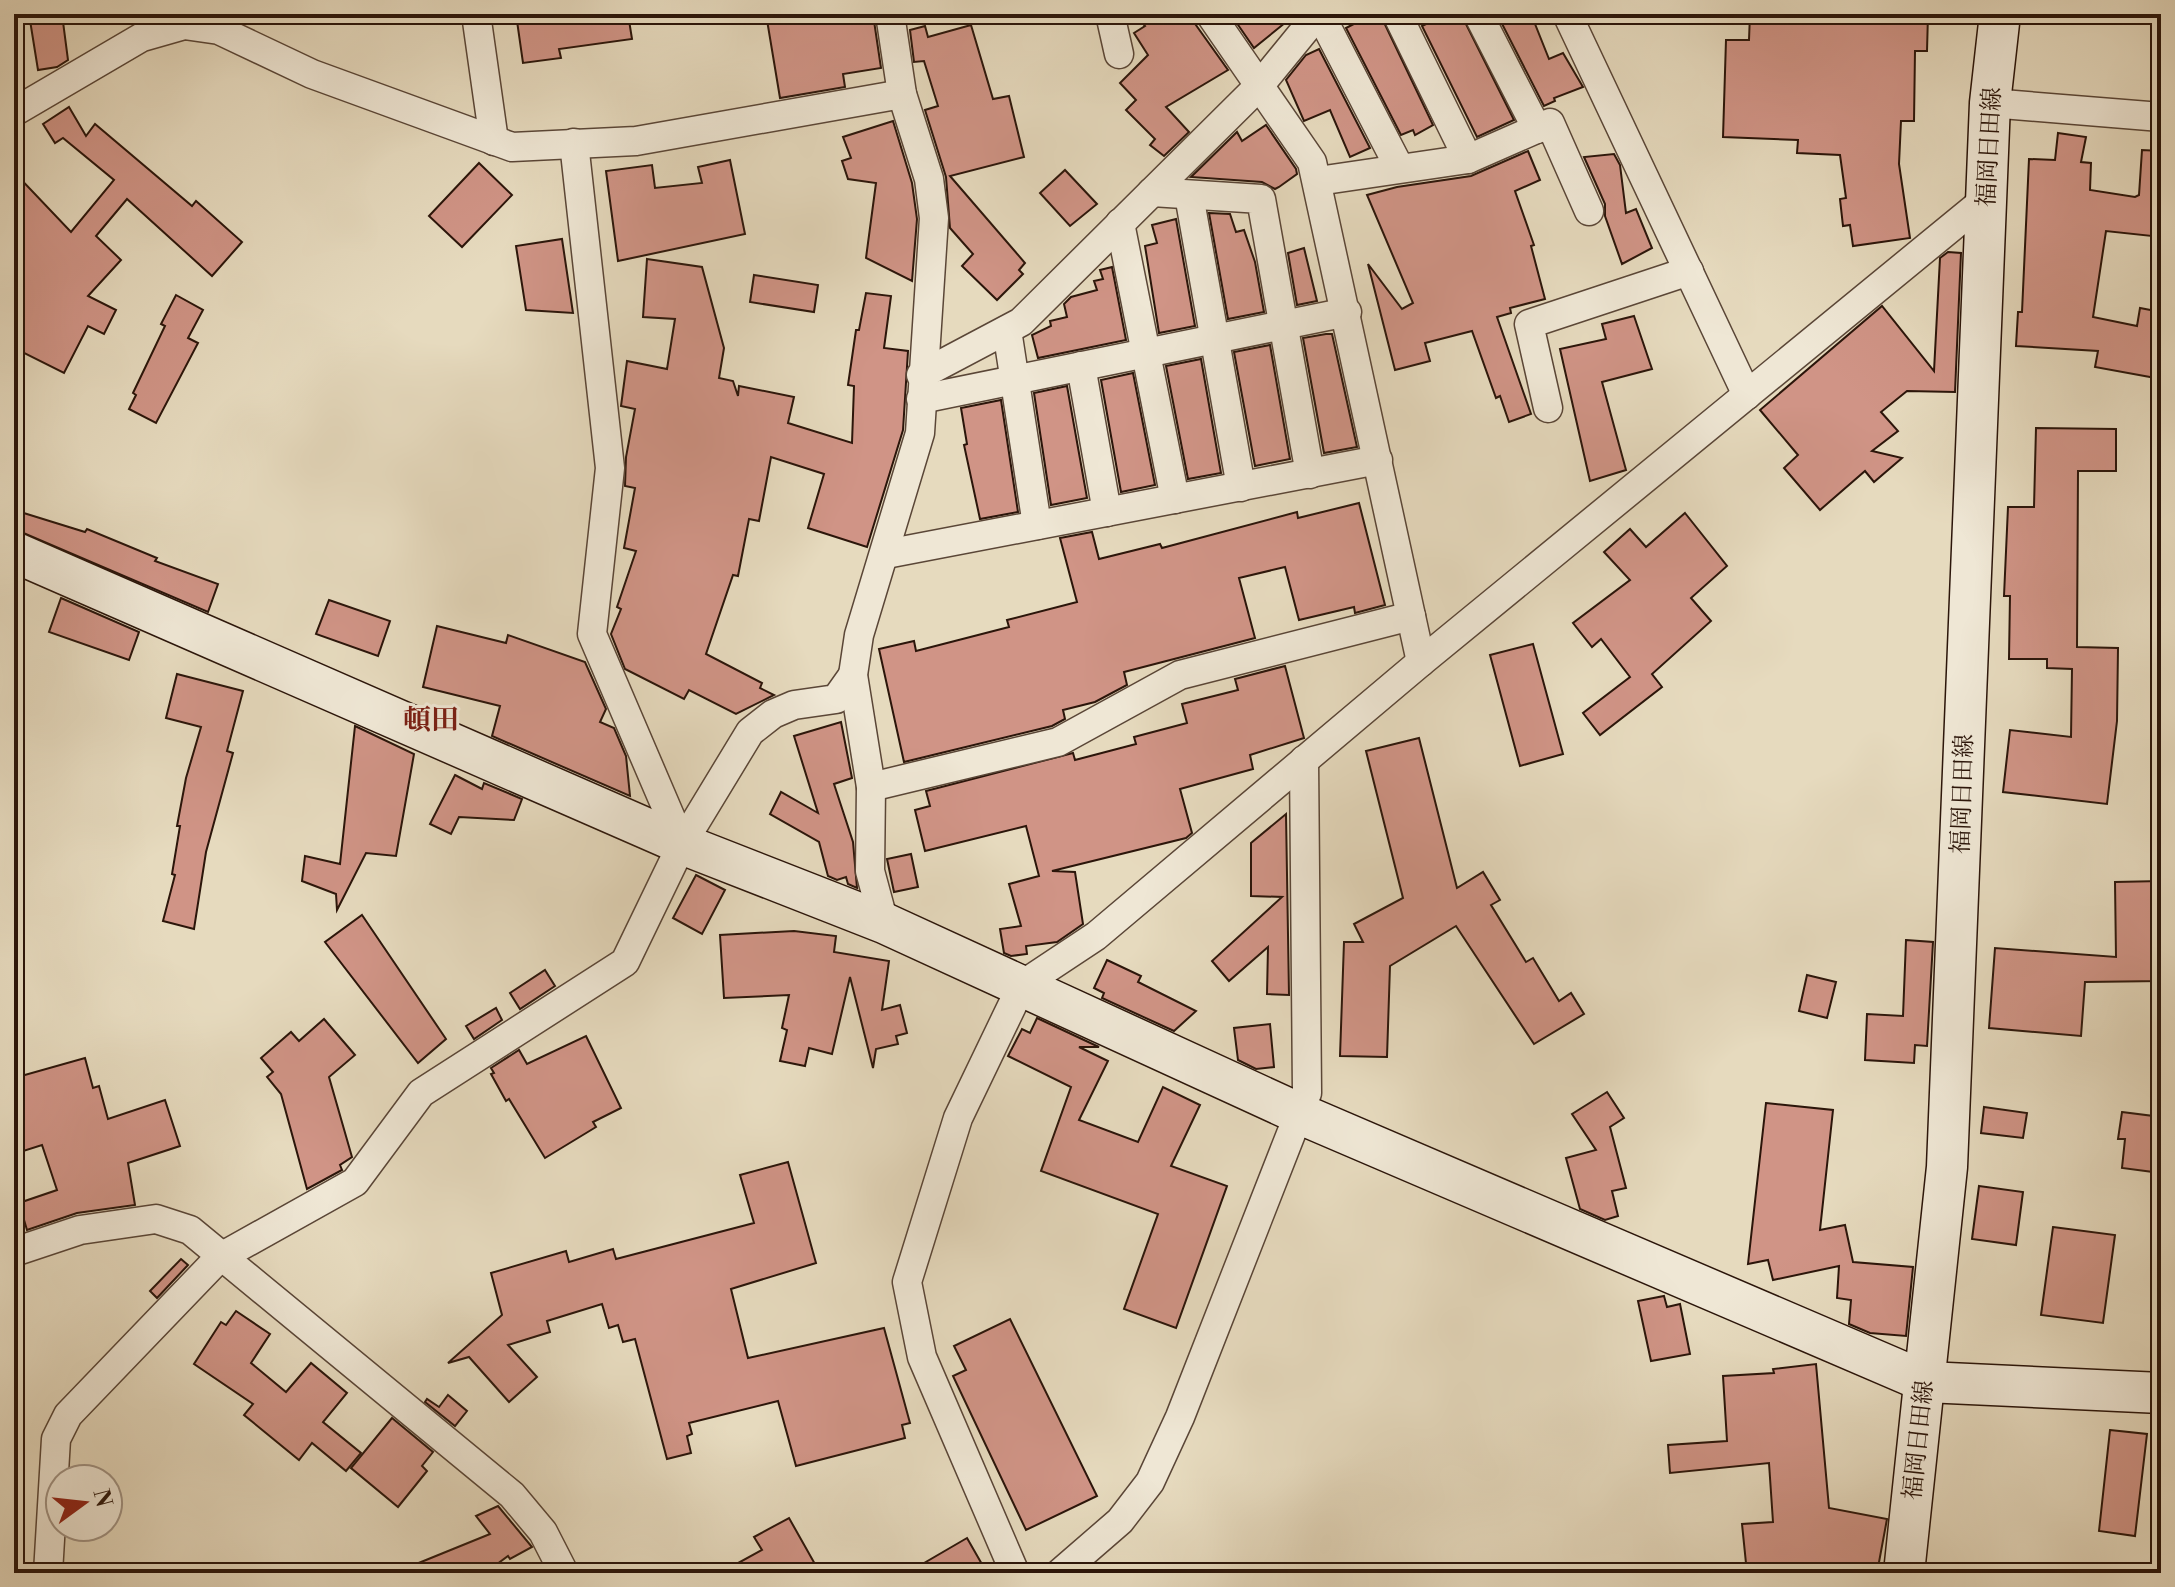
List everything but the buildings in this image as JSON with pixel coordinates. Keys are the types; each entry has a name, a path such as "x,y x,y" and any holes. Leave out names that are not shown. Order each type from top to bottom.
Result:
{"street":[{"path":"476,14 494,141"},
{"path":"884,923 870,871 871,787 853,675 859,635 886,554 920,433 934,199 902,94 890,14"},
{"path":"1110,14 1119,54"},
{"path":"1210,14 1312,162 1421,662"},
{"path":"921,387 1021,322 1260,85 1319,14 1399,167"},
{"path":"1397,14 1468,159"},
{"path":"1478,14 1537,129"},
{"path":"1567,14 1747,395"},
{"name":"福岡日田線","path":"1904,1573 1947,1167 1990,103 2000,14"},
{"path":"14,112 142,37 184,25 219,30 312,74 512,147 636,141 902,94"},
{"path":"1990,103 2161,117"},
{"path":"1318,181 1468,159 1550,123 1589,211"},
{"path":"574,143 610,468 592,634 682,844"},
{"path":"1152,192 1261,199 1310,474"},
{"path":"1189,195 1241,487"},
{"path":"1015,1573 922,1357 907,1282 958,1118 1022,985 1096,936 1421,662 1987,198"},
{"path":"1120,223 1175,499"},
{"path":"1548,408 1529,324 1689,271"},
{"path":"921,387 1015,379 1347,312"},
{"path":"1007,330 1037,525"},
{"path":"1081,366 1107,512"},
{"path":"886,554 1378,460"},
{"path":"14,552 682,844 884,923 1298,1113 1926,1382 2161,1393"},
{"path":"871,787 1058,742 1180,675 1411,616"},
{"path":"48,1573 56,1439 68,1415 219,1258 355,1182 421,1093 625,962 682,844 750,732 773,714 794,705 836,699 853,675"},
{"path":"1060,1573 1120,1521 1150,1482 1180,1417 1307,1093 1304,760"},
{"path":"14,1252 80,1230 156,1219 190,1230 219,1258 512,1495 543,1532 564,1573"}],"district":[{"name":"頓田","path":"431,720"}]}
